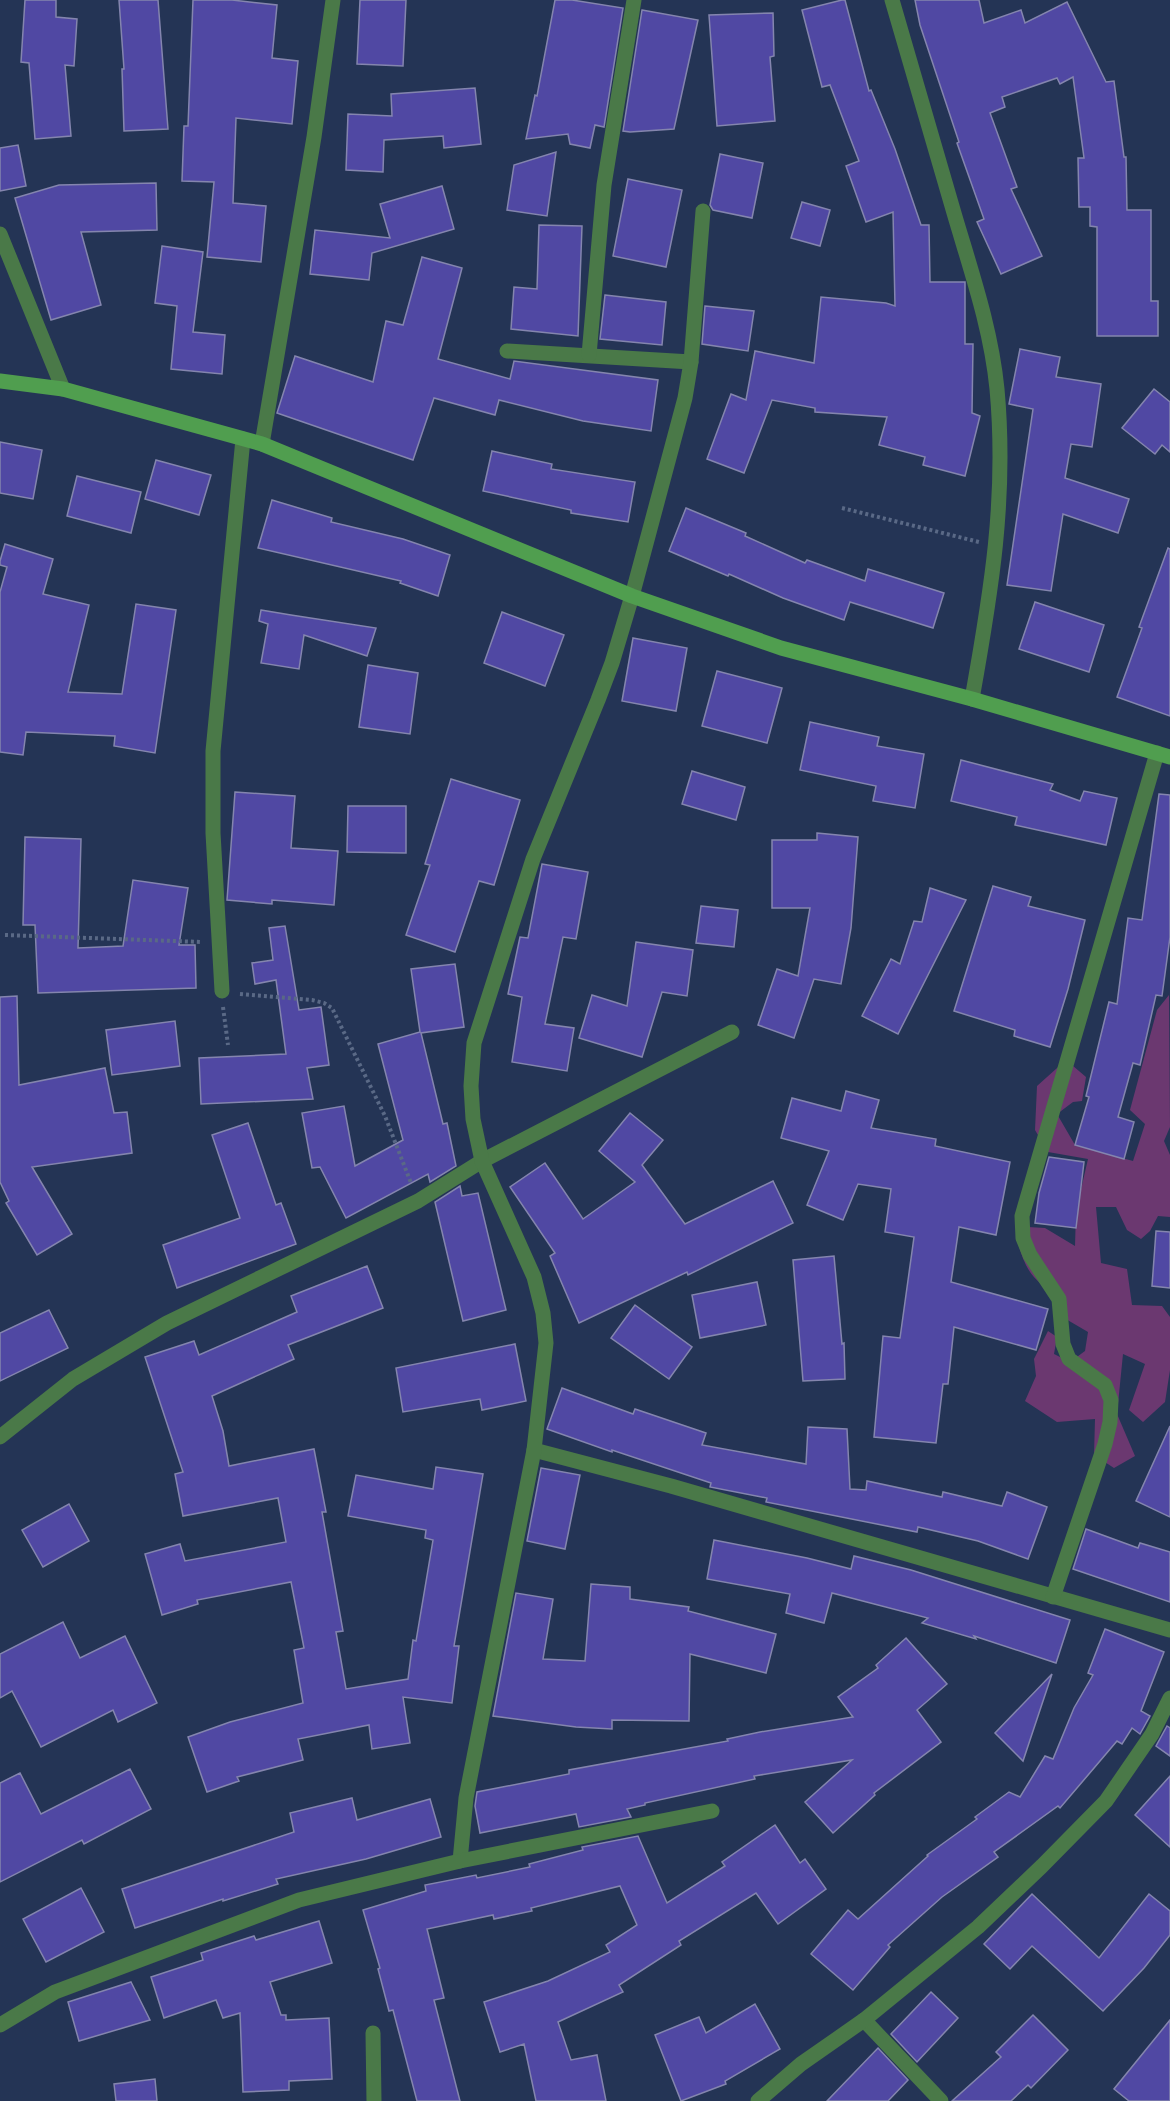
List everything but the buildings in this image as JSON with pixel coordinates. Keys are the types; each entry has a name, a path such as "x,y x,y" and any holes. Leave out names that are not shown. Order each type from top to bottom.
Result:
{"street":[{"path":"262,444 314,136 333,0"},
{"path":"589,355 604,185 634,0"},
{"path":"892,0 987,325 997,388 1000,446 997,546 972,699"},
{"path":"460,1862 466,1798 534,1450 546,1343 543,1313 534,1277 482,1161 473,1119 471,1086 474,1043 533,859 598,700 633,596 685,398 691,363 703,211"},
{"path":"0,234 63,389"},
{"path":"507,351 691,363"},
{"path":"0,381 63,389 262,444 633,596 781,648 972,699 1163,755 1022,1216 1023,1238 1030,1255 1059,1299 1063,1344 1069,1359 1105,1385 1111,1400 1110,1422 1105,1444 1053,1597"},
{"path":"222,991 213,833 213,751 243,439"},
{"path":"0,1437 73,1379 157,1329 418,1201 482,1161 732,1032"},
{"path":"534,1450 694,1493 1170,1630"},
{"path":"758,2101 801,2064 864,2020 978,1927 1042,1866 1106,1801 1152,1734 1170,1698"},
{"path":"0,2025 55,1992 299,1900 460,1862 712,1811"},
{"path":"864,2020 941,2101"},
{"path":"373,2033 374,2101"}],"path":[{"path":"842,508 997,546"},
{"path":"5,935 219,943"},
{"path":"228,1045 222,991 312,1000 332,1008 385,1116 418,1201"}],"shaded area":[{"path":"1169,995 1170,1127 1164,1141 1170,1155 1170,1217 1158,1216 1150,1231 1141,1239 1127,1230 1116,1207 1096,1207 1101,1263 1127,1269 1132,1305 1162,1306 1170,1317 1170,1370 1165,1402 1143,1422 1129,1410 1145,1364 1123,1354 1117,1414 1135,1456 1114,1468 1094,1455 1095,1419 1057,1422 1025,1401 1036,1376 1034,1359 1048,1331 1057,1337 1054,1354 1070,1362 1085,1351 1088,1332 1059,1315 1057,1295 1041,1284 1030,1272 1017,1239 1028,1227 1045,1228 1075,1246 1076,1211 1088,1159 1048,1152 1035,1130 1037,1086 1066,1060 1086,1077 1082,1101 1073,1102 1057,1114 1075,1145 1133,1161 1145,1124 1130,1110 1157,1010"}]}
